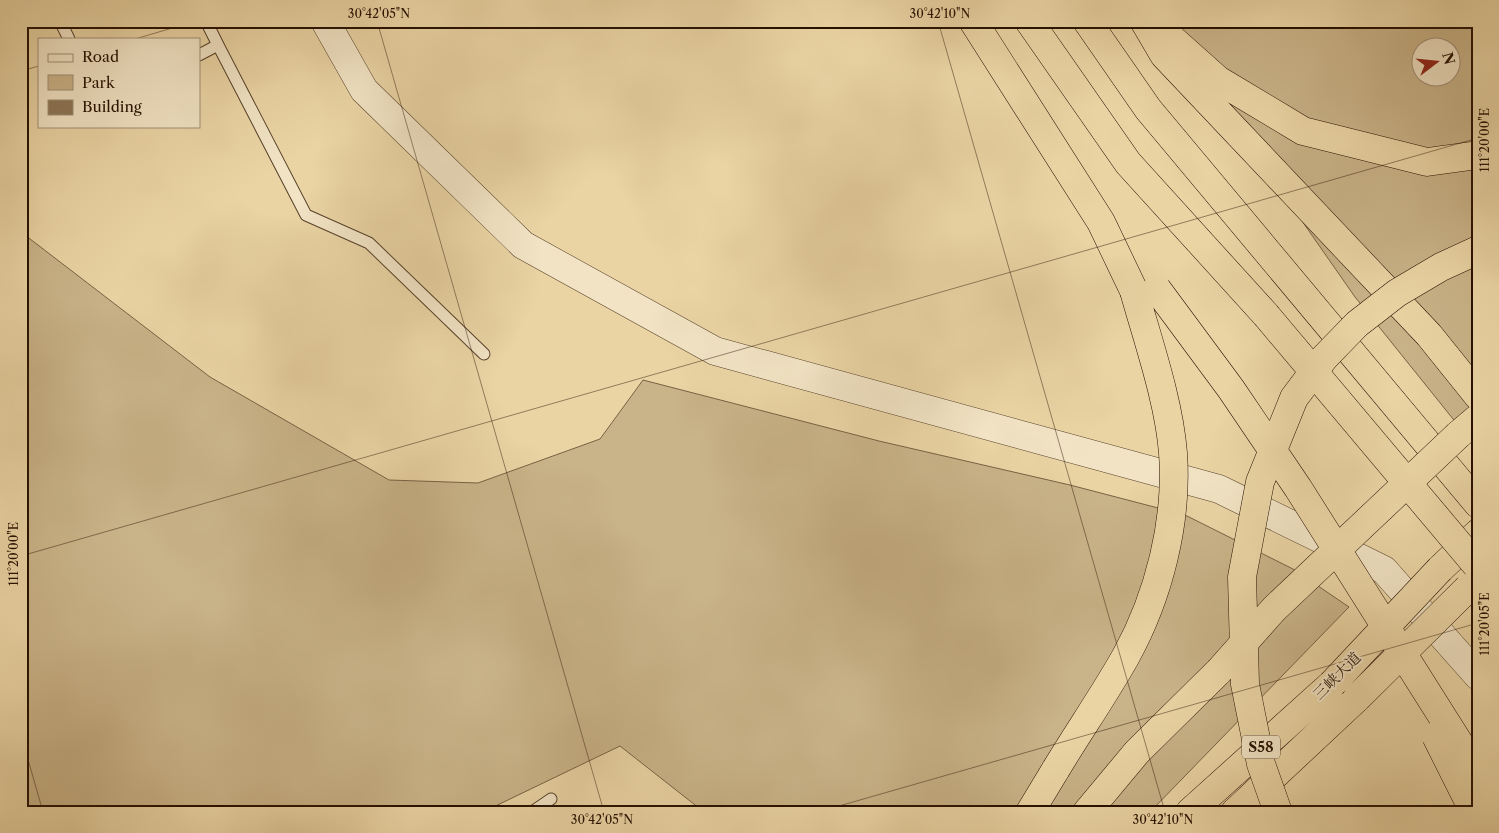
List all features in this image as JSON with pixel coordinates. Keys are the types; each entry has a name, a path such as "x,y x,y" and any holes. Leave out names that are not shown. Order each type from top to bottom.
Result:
{"highway":[{"path":"973,21 1100,222 1146,290 1242,406 1359,585 1478,773"},
{"path":"1029,21 1128,162 1266,315 1474,578"},
{"path":"1087,21 1148,109 1478,504"},
{"path":"1144,21 1164,55 1429,335 1478,396"},
{"path":"1152,21 1218,80 1303,131 1427,162 1478,155"},
{"path":"1278,812 1262,764 1245,684 1242,577 1260,482 1294,398 1324,358 1357,324 1397,293 1441,267 1478,250"},
{"path":"1030,812 1126,655 1149,605 1167,546 1172,504 1173,452 1160,384 1146,290"},
{"path":"1087,812 1137,752 1219,671 1274,609 1468,426"},
{"name":"三峡大道","path":"1190,812 1332,684 1440,569 1478,534"},
{"name":"三峡大道","path":"1235,812 1357,698 1474,578"},
{"path":"1359,585 1474,812"}],"street":[{"path":"325,21 364,90 523,246 715,351 1219,489 1384,570 1478,676"}],"lane":[{"path":"60,21 68,38"},
{"path":"206,21 306,215 369,243 484,354"},
{"path":"200,54 218,45"},
{"path":"532,812 551,799"}],"green space":[{"path":"1170,21 1478,21 1478,450 1355,297 1212,92"},
{"path":"21,232 210,377 389,480 478,483 600,439 643,380 879,441 1070,485 1185,515 1293,569 1349,607 1150,812 704,812 620,746 483,812 21,812"}],"building":[{"path":"21,66 27,76 21,80"}]}
